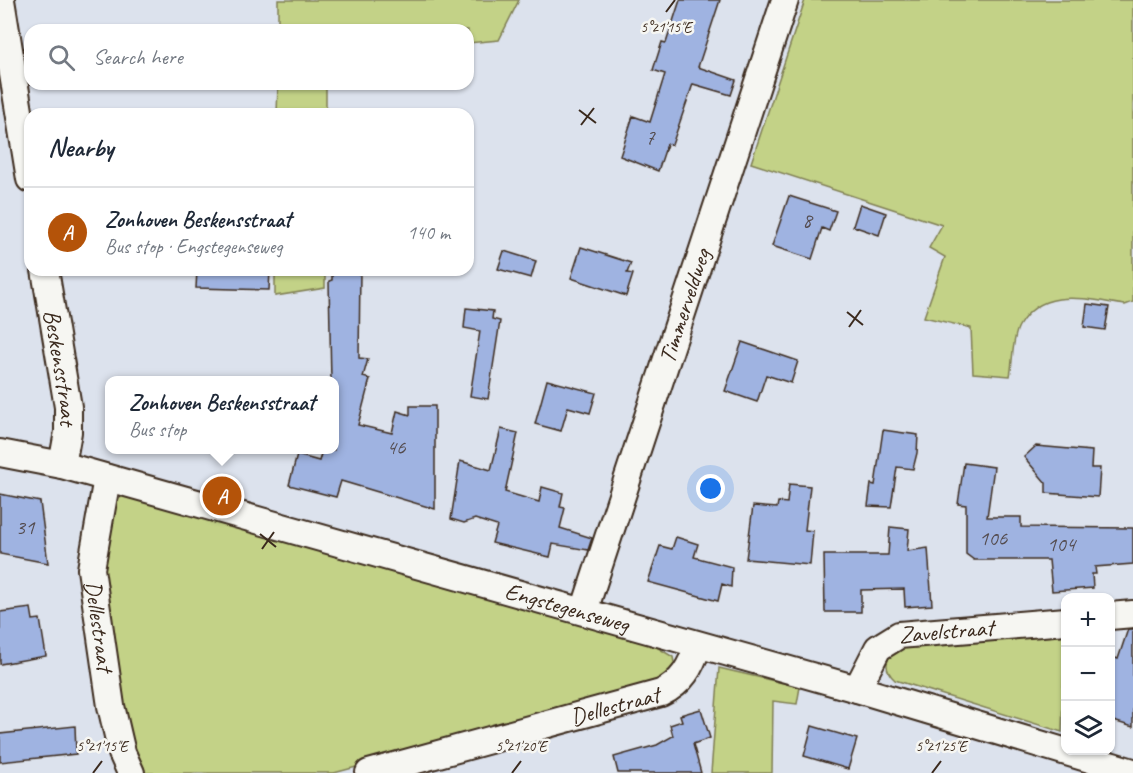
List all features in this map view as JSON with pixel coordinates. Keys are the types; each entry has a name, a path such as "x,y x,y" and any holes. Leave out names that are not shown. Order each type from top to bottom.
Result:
{"street":[{"path":"1,0 6,75 24,153"},
{"name":"Timmerveldweg","path":"584,611 784,0"},
{"name":"Beskensstraat","path":"46,276 68,406 68,432 62,465"},
{"name":"Engstegenseweg","path":"0,453 62,465 584,611 857,689 1133,772"},
{"name":"Dellestraat","path":"107,478 91,569 111,706 122,753 131,773"},
{"path":"1115,616 1133,614"},
{"name":"Zavelstraat","path":"857,689 878,648 899,635 1061,621"},
{"name":"Dellestraat","path":"369,773 661,693 682,678 692,664 698,645"}],"green space":[{"path":"278,0 519,0 499,40 474,42 474,24 278,24"},
{"path":"805,0 1133,0 1133,302 1125,305 1067,298 1040,305 1029,313 1019,326 1014,343 1010,376 973,373 971,328 924,317 945,257 929,248 942,225 751,163"},
{"path":"278,90 326,90 326,108 277,108"},
{"path":"275,276 325,276 325,288 275,296"},
{"path":"124,495 655,646 673,657 675,668 657,686 334,773 144,773 122,708 104,572 110,519 115,502"},
{"path":"1061,633 1061,732 895,680 888,671 887,663 898,646"},
{"path":"719,668 800,687 797,704 773,701 772,773 711,773"}],"building":[{"path":"680,0 720,0 698,67 736,80 731,95 693,84 672,145 667,144 658,171 620,156 633,116 650,122 665,74 653,70 662,42 666,43"},
{"path":"789,196 836,211 829,231 822,228 812,259 772,246"},
{"path":"860,204 886,213 879,235 853,226"},
{"path":"581,247 631,263 627,273 633,274 626,296 571,278"},
{"path":"504,251 536,261 531,278 498,269"},
{"path":"197,276 270,276 269,290 196,288"},
{"path":"332,276 360,276 359,358 368,359 363,377 370,379 358,425 392,433 397,411 410,415 410,406 435,406 435,509 341,481 336,497 289,485 297,455 319,461 321,454 339,454 339,376 331,376 329,281 332,280"},
{"path":"1087,304 1109,307 1105,330 1084,327"},
{"path":"466,308 493,311 492,319 500,321 488,399 470,396 480,331 464,328"},
{"path":"742,342 798,361 791,383 766,375 757,402 725,391"},
{"path":"547,380 596,393 590,413 568,407 561,431 535,424"},
{"path":"501,429 518,433 505,492 539,502 542,487 563,493 560,507 565,508 560,528 592,538 588,550 553,544 550,557 492,543 497,526 475,519 464,523 451,519 460,461 491,470"},
{"path":"883,430 918,435 917,453 913,469 897,467 891,507 868,506 871,484 875,485"},
{"path":"1036,446 1092,451 1091,468 1100,468 1098,497 1046,493 1046,483 1024,457"},
{"path":"964,463 994,467 987,517 1021,517 1021,527 1133,528 1133,564 1095,567 1096,574 1092,574 1093,588 1052,591 1049,560 974,560 966,554 966,505 958,504"},
{"path":"789,484 810,486 805,530 813,531 810,565 746,559 753,506 777,508 778,502 787,503"},
{"path":"0,494 40,502 48,563 0,554"},
{"path":"890,527 909,529 907,551 928,548 932,605 905,607 904,589 861,590 861,612 825,612 824,555 888,555"},
{"path":"676,537 698,544 694,557 732,567 731,587 722,584 718,601 648,582 660,546 672,549"},
{"path":"31,608 33,620 40,619 46,656 0,664 0,612"},
{"path":"1128,629 1133,629 1133,727 1115,722 1115,658 1118,659"},
{"path":"701,709 710,738 693,744 701,773 618,773 614,757 657,745 673,736 670,725 682,721 680,715"},
{"path":"75,726 76,754 0,762 0,734"},
{"path":"812,726 857,739 848,769 804,756"}],"place":[{"name":"Zonhoven Beskensstraat","path":"222,496"}]}
